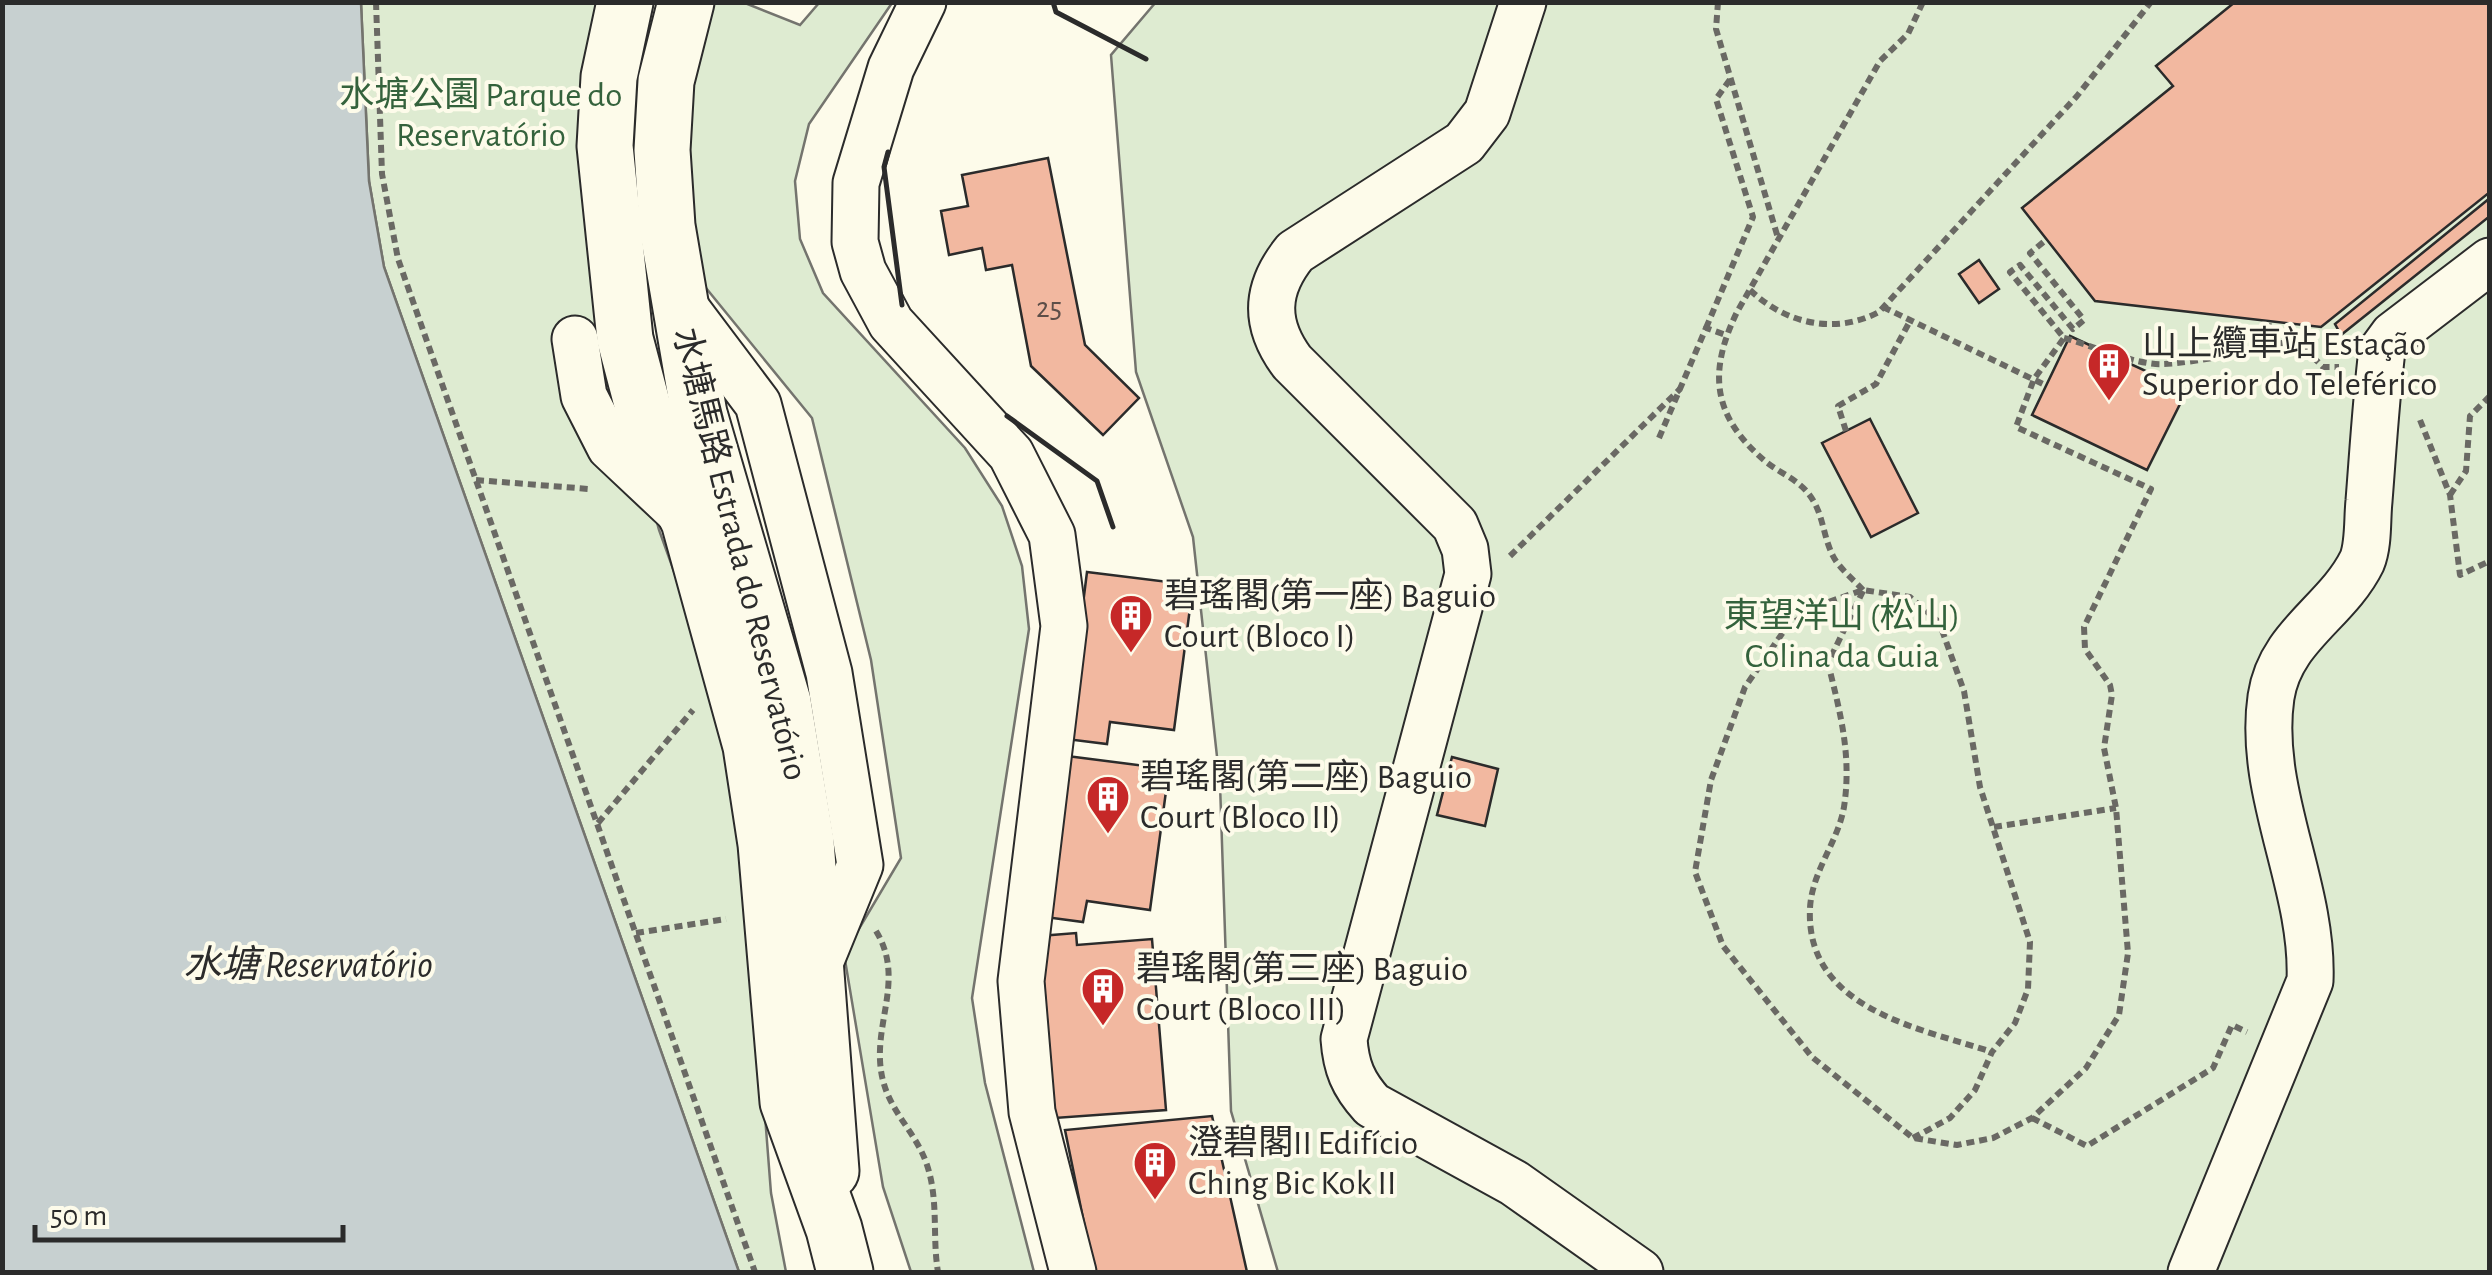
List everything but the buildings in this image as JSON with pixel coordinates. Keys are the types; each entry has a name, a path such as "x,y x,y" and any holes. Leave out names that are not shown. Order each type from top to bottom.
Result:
{"main road":[{"name":"水塘馬路 Estrada do Reservatório","path":"625,2 610,68 604,146 625,340 654,449 751,746 772,911 808,1101"},
{"path":"652,2 643,38 634,120 634,171 664,381 675,508"},
{"name":"水塘馬路 Estrada do Reservatório","path":"686,2 666,80 662,191 699,414 783,702 806,840 817,970 808,1101"},
{"path":"808,1101 798,1236 828,1258"},
{"path":"808,1101 884,1272"}],"street":[{"path":"923,2 891,68 856,183 855,242 869,285 891,323 1011,454 1052,536 1064,626 1020,980 1032,1112 1073,1272"},
{"path":"1523,2 1487,112 1464,144 1295,252 1279,271 1271,294 1270,319 1278,343 1292,362 1454,525 1465,549 1468,574 1344,1039 1346,1064 1356,1086 1372,1105 1514,1183 1640,1272"},
{"path":"2191,1272 2310,981 2311,943 2269,744 2271,695 2284,656 2314,617 2342,593 2364,556 2382,350 2393,335 2490,261"},
{"path":"678,298 758,404 828,673 860,866 817,970"},
{"path":"576,340 584,396 610,447 675,508"}],"path":[{"path":"376,2 382,174 398,258 755,1272"},
{"path":"1718,2 1716,29 1779,240"},
{"path":"1863,590 1833,556 1825,520 1806,491 1764,460 1732,426 1716,389 1726,335 1750,290 1880,61 1908,34 1924,2"},
{"path":"1750,290 1765,304 1800,320 1819,323 1860,322 1884,308 2077,96 2151,2"},
{"path":"1659,438 1752,218 1716,100 1731,78"},
{"path":"2046,240 2030,252 2084,320 2073,329 2020,265 2010,272 2064,338 2160,365 2244,349 2265,350 2293,342 2328,369 2342,365 2380,368"},
{"path":"1884,308 2045,385"},
{"path":"1846,431 1838,406 1876,384 1910,320"},
{"path":"2265,350 2269,323"},
{"path":"1706,328 1726,335"},
{"path":"1913,1138 1950,1118 1975,1090 1992,1052 2015,1023 2028,989 2030,942 1980,787 1964,691 1938,622 1910,597 1863,590 1818,606 1786,628 1745,687 1712,780 1696,882 1723,946 1812,1056 1913,1138 1957,1146 1993,1138 2032,1118 2086,1068 2119,1016 2128,953 2116,808 2104,748 2110,685 2082,638 2151,489 2016,427 2034,379 2064,338"},
{"path":"1459,606 1680,388"},
{"path":"2450,495 2466,470 2468,427 2476,407 2490,396"},
{"path":"2422,401 2420,420 2450,495 2460,575 2490,561"},
{"path":"2476,407 2490,408"},
{"path":"476,480 675,508"},
{"path":"1863,590 1828,663 1849,748 1844,810 1817,872 1810,910 1815,946 1833,980 1860,1006 1992,1052"},
{"path":"1768,654 1798,652 1828,663"},
{"path":"597,824 699,703"},
{"path":"1994,827 2116,808"},
{"path":"851,889 883,943 891,980 880,1057 884,1092 925,1159 931,1177 936,1196 938,1272"},
{"path":"636,934 772,911"},
{"path":"2032,1118 2087,1146 2212,1068 2232,1025 2282,1047"}],"green space":[{"name":"東望洋山 (松山) Colina da Guia","path":"1156,2 2489,3 2489,1272 1278,1272 1231,1111 1220,784 1193,537 1136,372 1111,55"},
{"name":"水塘公園 Parque do Reservatório","path":"361,3 610,3 610,345 659,530 703,652 720,718 750,922 771,1193 786,1272 739,1272 384,267 369,181"},
{"path":"709,3 745,3 800,25 819,3 892,3 809,124 795,181 800,239 823,293 965,448 1002,506 1022,566 1029,629 972,998 985,1083 1034,1272 911,1272 883,1187 844,954 901,858 871,660 812,418 684,261 691,72"}],"water":[{"name":"水塘 Reservatório","path":"2,3 361,3 369,181 384,267 739,1272 3,1272"}],"wall":[{"path":"1053,2 1056,12 1146,59"},
{"path":"888,152 884,167 902,305"},
{"path":"1007,416 1097,481 1113,527"}],"place":[{"name":"山上纜車站 Estação Superior do Teleférico","path":"2109,402"},
{"name":"碧瑤閣(第一座) Baguio Court (Bloco I)","path":"1131,654"},
{"name":"碧瑤閣(第二座) Baguio Court (Bloco II)","path":"1108,835"},
{"name":"碧瑤閣(第三座) Baguio Court (Bloco III)","path":"1103,1027"},
{"name":"澄碧閣II Edifício Ching Bic Kok II","path":"1155,1201"}]}
